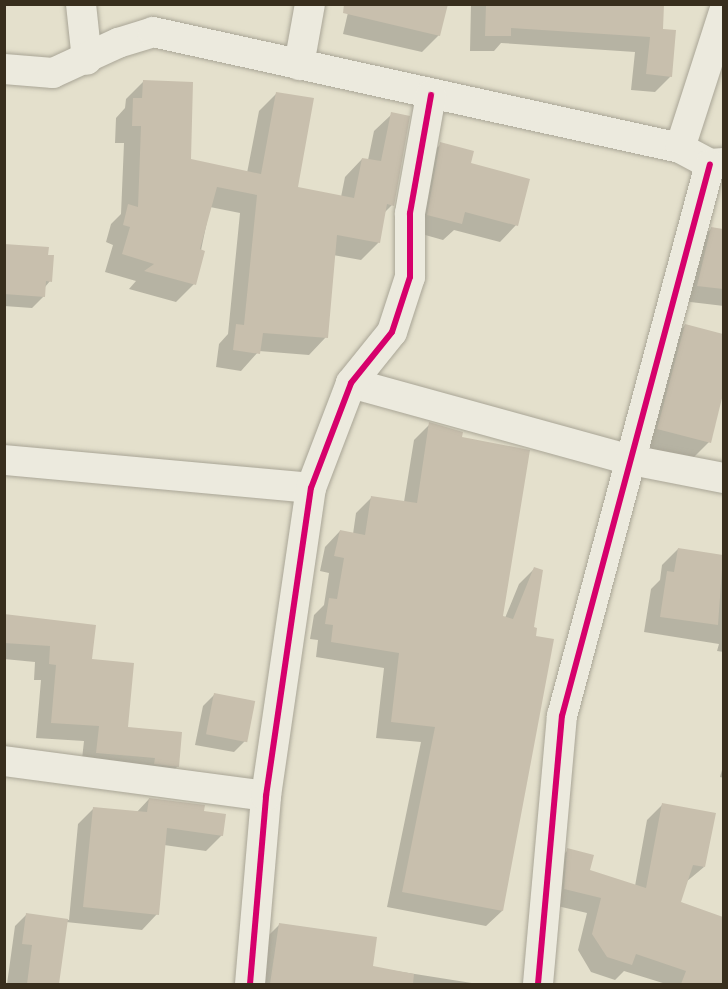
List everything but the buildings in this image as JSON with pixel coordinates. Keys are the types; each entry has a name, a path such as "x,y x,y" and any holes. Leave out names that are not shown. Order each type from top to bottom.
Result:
{"street":[{"path":"81,4 87,60"},
{"path":"299,65 310,4"},
{"path":"680,148 723,12"},
{"path":"4,69 53,73 87,60 118,43 153,32 430,95 680,148 716,164 631,460 562,716 538,984"},
{"path":"250,984 266,796 311,488 351,383 392,332 410,277 410,213 430,95"},
{"path":"351,383 631,460 723,478"},
{"path":"4,460 311,488"},
{"path":"4,761 266,796"}],"cycle path":[{"path":"250,984 266,796 311,488 351,383 392,332 410,277 410,213 431,95"},
{"path":"538,984 562,716 710,164"}]}
